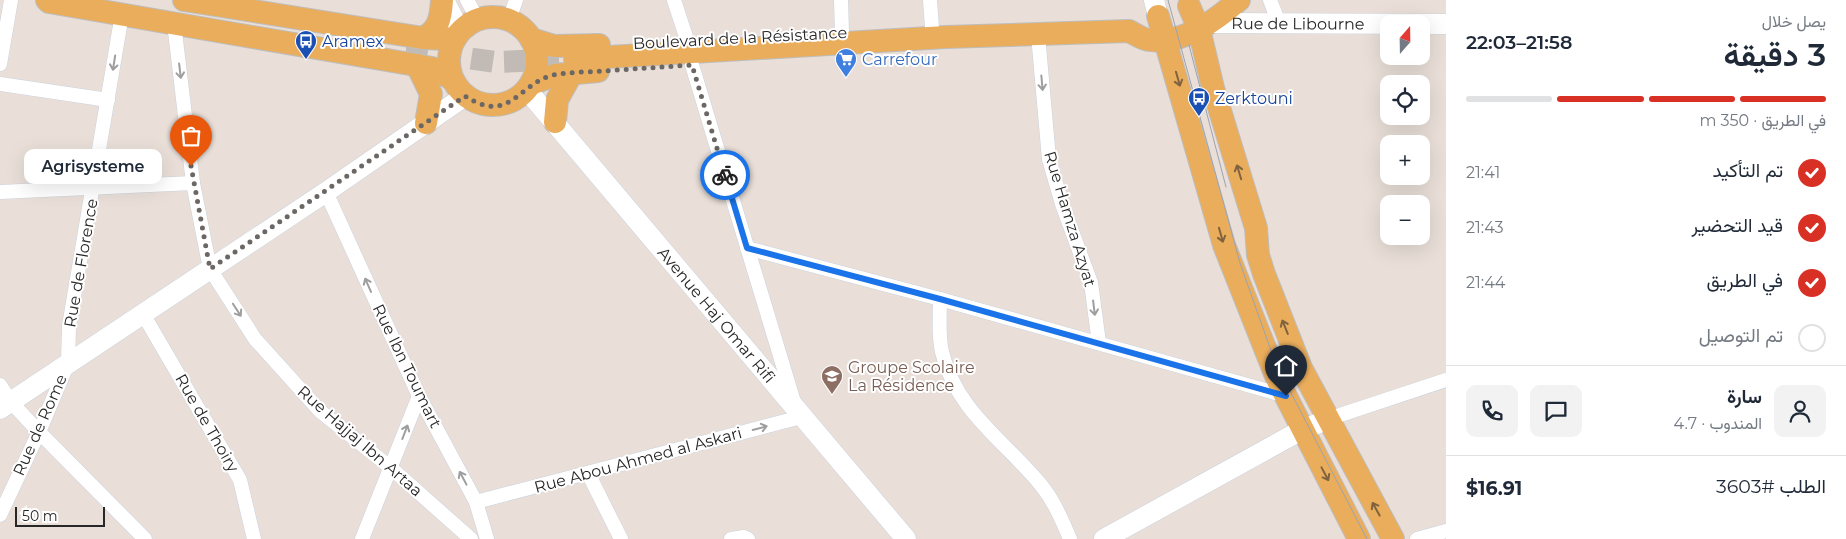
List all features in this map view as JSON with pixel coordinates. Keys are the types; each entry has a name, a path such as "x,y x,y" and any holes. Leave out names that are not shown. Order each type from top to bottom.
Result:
{"main road":[{"path":"47,0 49,2 114,7 416,50"},
{"path":"114,7 174,23 416,50 448,39 465,29 513,10 523,29 531,39 536,51 537,64 529,87 515,100 500,105 485,105 436,70 416,50 184,0"},
{"path":"416,50 438,24 443,0"},
{"name":"Boulevard de la Résistance","path":"531,39 554,46 842,32 1038,35 1129,31 1148,40 1166,41 1204,26 1239,0"},
{"path":"1191,2 1204,26 1213,88 1256,228 1258,255 1264,274 1301,368 1393,539"},
{"name":"Boulevard de la Résistance","path":"1129,31 1156,8 1191,2"},
{"path":"1156,8 1224,245 1286,396 1359,539"},
{"path":"458,87 449,57 465,29"},
{"path":"556,122 556,100 574,66 939,33"},
{"name":"Boulevard de la Résistance","path":"529,87 574,66 692,65 940,48 939,33"},
{"path":"416,50 431,94 426,123"}],"street":[{"path":"0,64 11,0"},
{"path":"443,0 465,29"},
{"path":"465,29 467,0"},
{"path":"674,0 687,40"},
{"path":"841,0 842,32"},
{"path":"930,0 939,33"},
{"path":"1270,0 1279,23"},
{"name":"Rue de Florence","path":"68,363 69,326 108,100 114,7"},
{"name":"Rue Hajjaj Ibn Artaa","path":"174,23 193,183 210,269 255,339 291,381 320,411 391,468 471,539"},
{"name":"Rue de Libourne","path":"1204,26 1279,23 1446,24"},
{"name":"Rue Hamza Azyat","path":"1038,35 1049,159 1062,204 1091,283 1099,343"},
{"path":"692,65 799,414"},
{"path":"0,84 108,100"},
{"path":"5,405 326,192 426,123 458,87"},
{"name":"Avenue Haj Omar Rifi","path":"529,87 799,414 906,539"},
{"path":"0,192 193,183"},
{"name":"Rue Ibn Toumart","path":"326,192 419,396 476,502 487,539"},
{"path":"747,248 940,299 1286,396"},
{"path":"940,299 942,352 961,397 976,418 1041,485 1055,506 1070,539"},
{"name":"Rue de Thoiry","path":"143,314 240,480 254,539"},
{"name":"Rue de Rome","path":"0,515 39,432 68,363"},
{"path":"1104,539 1304,430 1328,419 1446,380"},
{"path":"0,385 5,405 39,432 145,539"},
{"path":"362,539 419,396"},
{"name":"Rue Abou Ahmed al Askari","path":"476,502 799,414"},
{"path":"588,473 621,539"},
{"path":"1418,539 1446,531"}],"tunnel":[{"path":"406,49 495,62 575,59"}],"tram line":[{"path":"1168,0 1240,263 1275,362 1367,539"},
{"path":"1189,45 1226,187"}],"way so far":[{"path":"191,166 210,269 465,96 478,103 493,106 515,100 531,84 555,75 692,65 725,175"}],"place":[{"name":"Aramex","path":"306,60"},
{"name":"Carrefour","path":"846,78"},
{"name":"Zerktouni","path":"1199,117"},
{"name":"Agrisysteme","path":"191,166"},
{"name":"Groupe Scolaire La Résidence","path":"832,395"}],"route":[{"path":"725,175 747,248 940,299 1286,396"}]}
